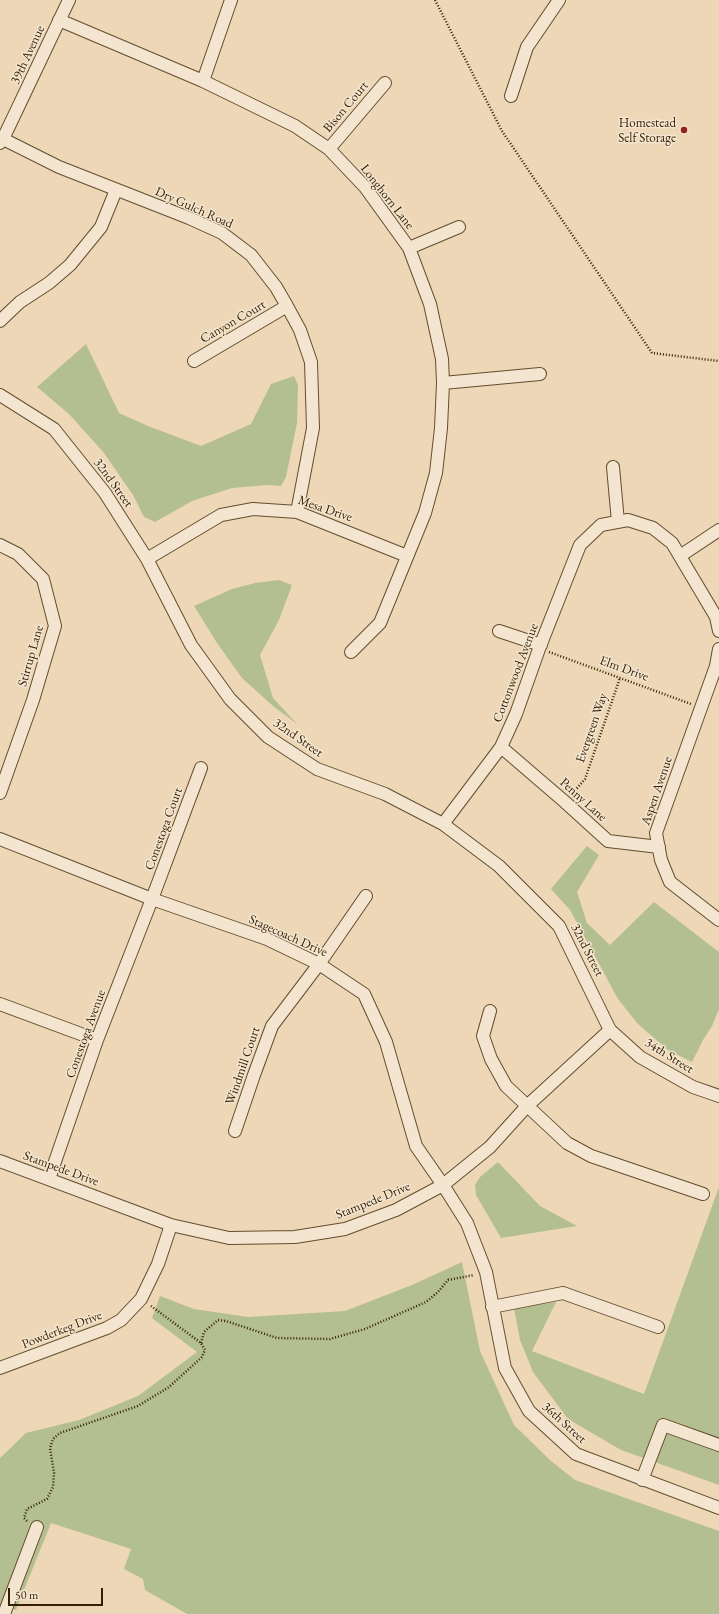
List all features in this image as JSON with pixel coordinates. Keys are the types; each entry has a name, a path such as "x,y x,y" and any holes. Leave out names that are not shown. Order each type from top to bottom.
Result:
{"street":[{"name":"39th Avenue","path":"2,141 69,0"},
{"path":"203,81 231,0"},
{"path":"511,96 527,47 559,0"},
{"name":"Longhorn Lane","path":"59,20 203,81 295,126 329,149 365,187 409,248 430,304 442,359 443,383 441,428 436,474 424,513 380,623 351,652"},
{"name":"Bison Court","path":"329,149 385,83"},
{"name":"Dry Gulch Road","path":"2,141 58,167 189,218 222,233 251,255 276,287 287,306 300,330 311,362 314,402 313,428 297,512"},
{"path":"0,321 20,302 70,265 101,227 116,190"},
{"path":"409,248 459,227"},
{"name":"Canyon Court","path":"194,361 287,306"},
{"path":"443,383 540,374"},
{"name":"32nd Street","path":"0,395 54,429 105,493 146,559 191,645 230,699 268,737 318,769 385,794 443,824 499,866 559,926 610,1030"},
{"path":"613,467 618,522 628,520 653,528 672,543 716,617 719,631"},
{"name":"Mesa Drive","path":"146,559 221,515 253,509 297,512 407,556"},
{"name":"Cottonwood Avenue","path":"443,824 501,747 516,714 540,647 580,545 602,525 618,522"},
{"path":"680,556 719,530"},
{"name":"Stirrup Lane","path":"0,545 18,554 43,579 55,626 33,700 0,793"},
{"path":"499,631 540,647"},
{"name":"Aspen Avenue","path":"719,649 716,666 656,833 661,860 670,882 719,920"},
{"name":"Penny Lane","path":"501,747 608,841 659,846"},
{"name":"Conestoga Court","path":"152,899 201,768"},
{"name":"Stagecoach Drive","path":"0,839 152,899 267,939 319,964 364,994 386,1042 416,1146 444,1185"},
{"name":"Windmill Court","path":"235,1131 272,1026 319,964 366,896"},
{"name":"Conestoga Avenue","path":"49,1179 97,1040 152,899"},
{"path":"0,1004 97,1040"},
{"path":"490,1011 483,1036 491,1059 506,1086 568,1143 591,1156 703,1194"},
{"name":"34th Street","path":"610,1030 640,1057 692,1087 719,1096"},
{"name":"Stampede Drive","path":"0,1161 171,1225 229,1238 295,1237 345,1229 396,1210 444,1185 490,1147 527,1106 610,1030"},
{"name":"36th Street","path":"444,1185 467,1223 486,1272 505,1368 529,1411 576,1454 719,1508"},
{"name":"Powderkeg Drive","path":"0,1368 107,1328 121,1320 140,1299 158,1264 171,1225"},
{"path":"492,1307 563,1293 658,1327"},
{"path":"642,1480 663,1425 719,1445"},
{"path":"4,1614 37,1527"}],"path":[{"path":"435,0 502,131 652,353 719,362"},
{"name":"Elm Drive","path":"540,647 701,707"},
{"name":"Evergreen Way","path":"565,802 585,779 620,678"},
{"path":"201,1343 204,1332 218,1320 277,1338 330,1339 365,1329 426,1302 438,1292 448,1280 486,1272"},
{"path":"37,1527 24,1518 27,1509 47,1499 53,1487 54,1473 50,1448 53,1439 60,1433 138,1406 169,1387 202,1357 205,1350 201,1343 140,1299"}],"green space":[{"path":"86,344 119,413 148,426 201,446 251,424 271,384 294,376 298,385 297,423 286,477 281,486 267,485 232,488 192,501 155,522 144,517 133,495 104,453 69,414 37,387"},
{"path":"279,580 292,585 279,620 260,655 273,698 297,724 273,706 242,678 217,643 194,606 232,589 255,583"},
{"path":"587,846 599,855 577,892 587,923 610,945 654,902 719,952 719,1009 712,1026 692,1062 668,1050 638,1024 618,999 570,910 551,889"},
{"path":"498,1162 540,1206 577,1226 501,1238 476,1195 475,1185 480,1177"},
{"path":"719,1187 719,1485 621,1450 568,1419 533,1372 520,1340 514,1308 556,1302 532,1351 644,1394"},
{"path":"462,1262 480,1351 514,1425 551,1461 575,1480 719,1531 719,1614 187,1614 145,1590 143,1579 124,1569 131,1549 51,1523 16,1610 0,1604 0,1458 26,1433 79,1420 138,1396 197,1352 152,1318 160,1296 194,1309 248,1317 345,1311 412,1285"}],"place":[{"name":"Homestead Self Storage","path":"684,130"}]}
